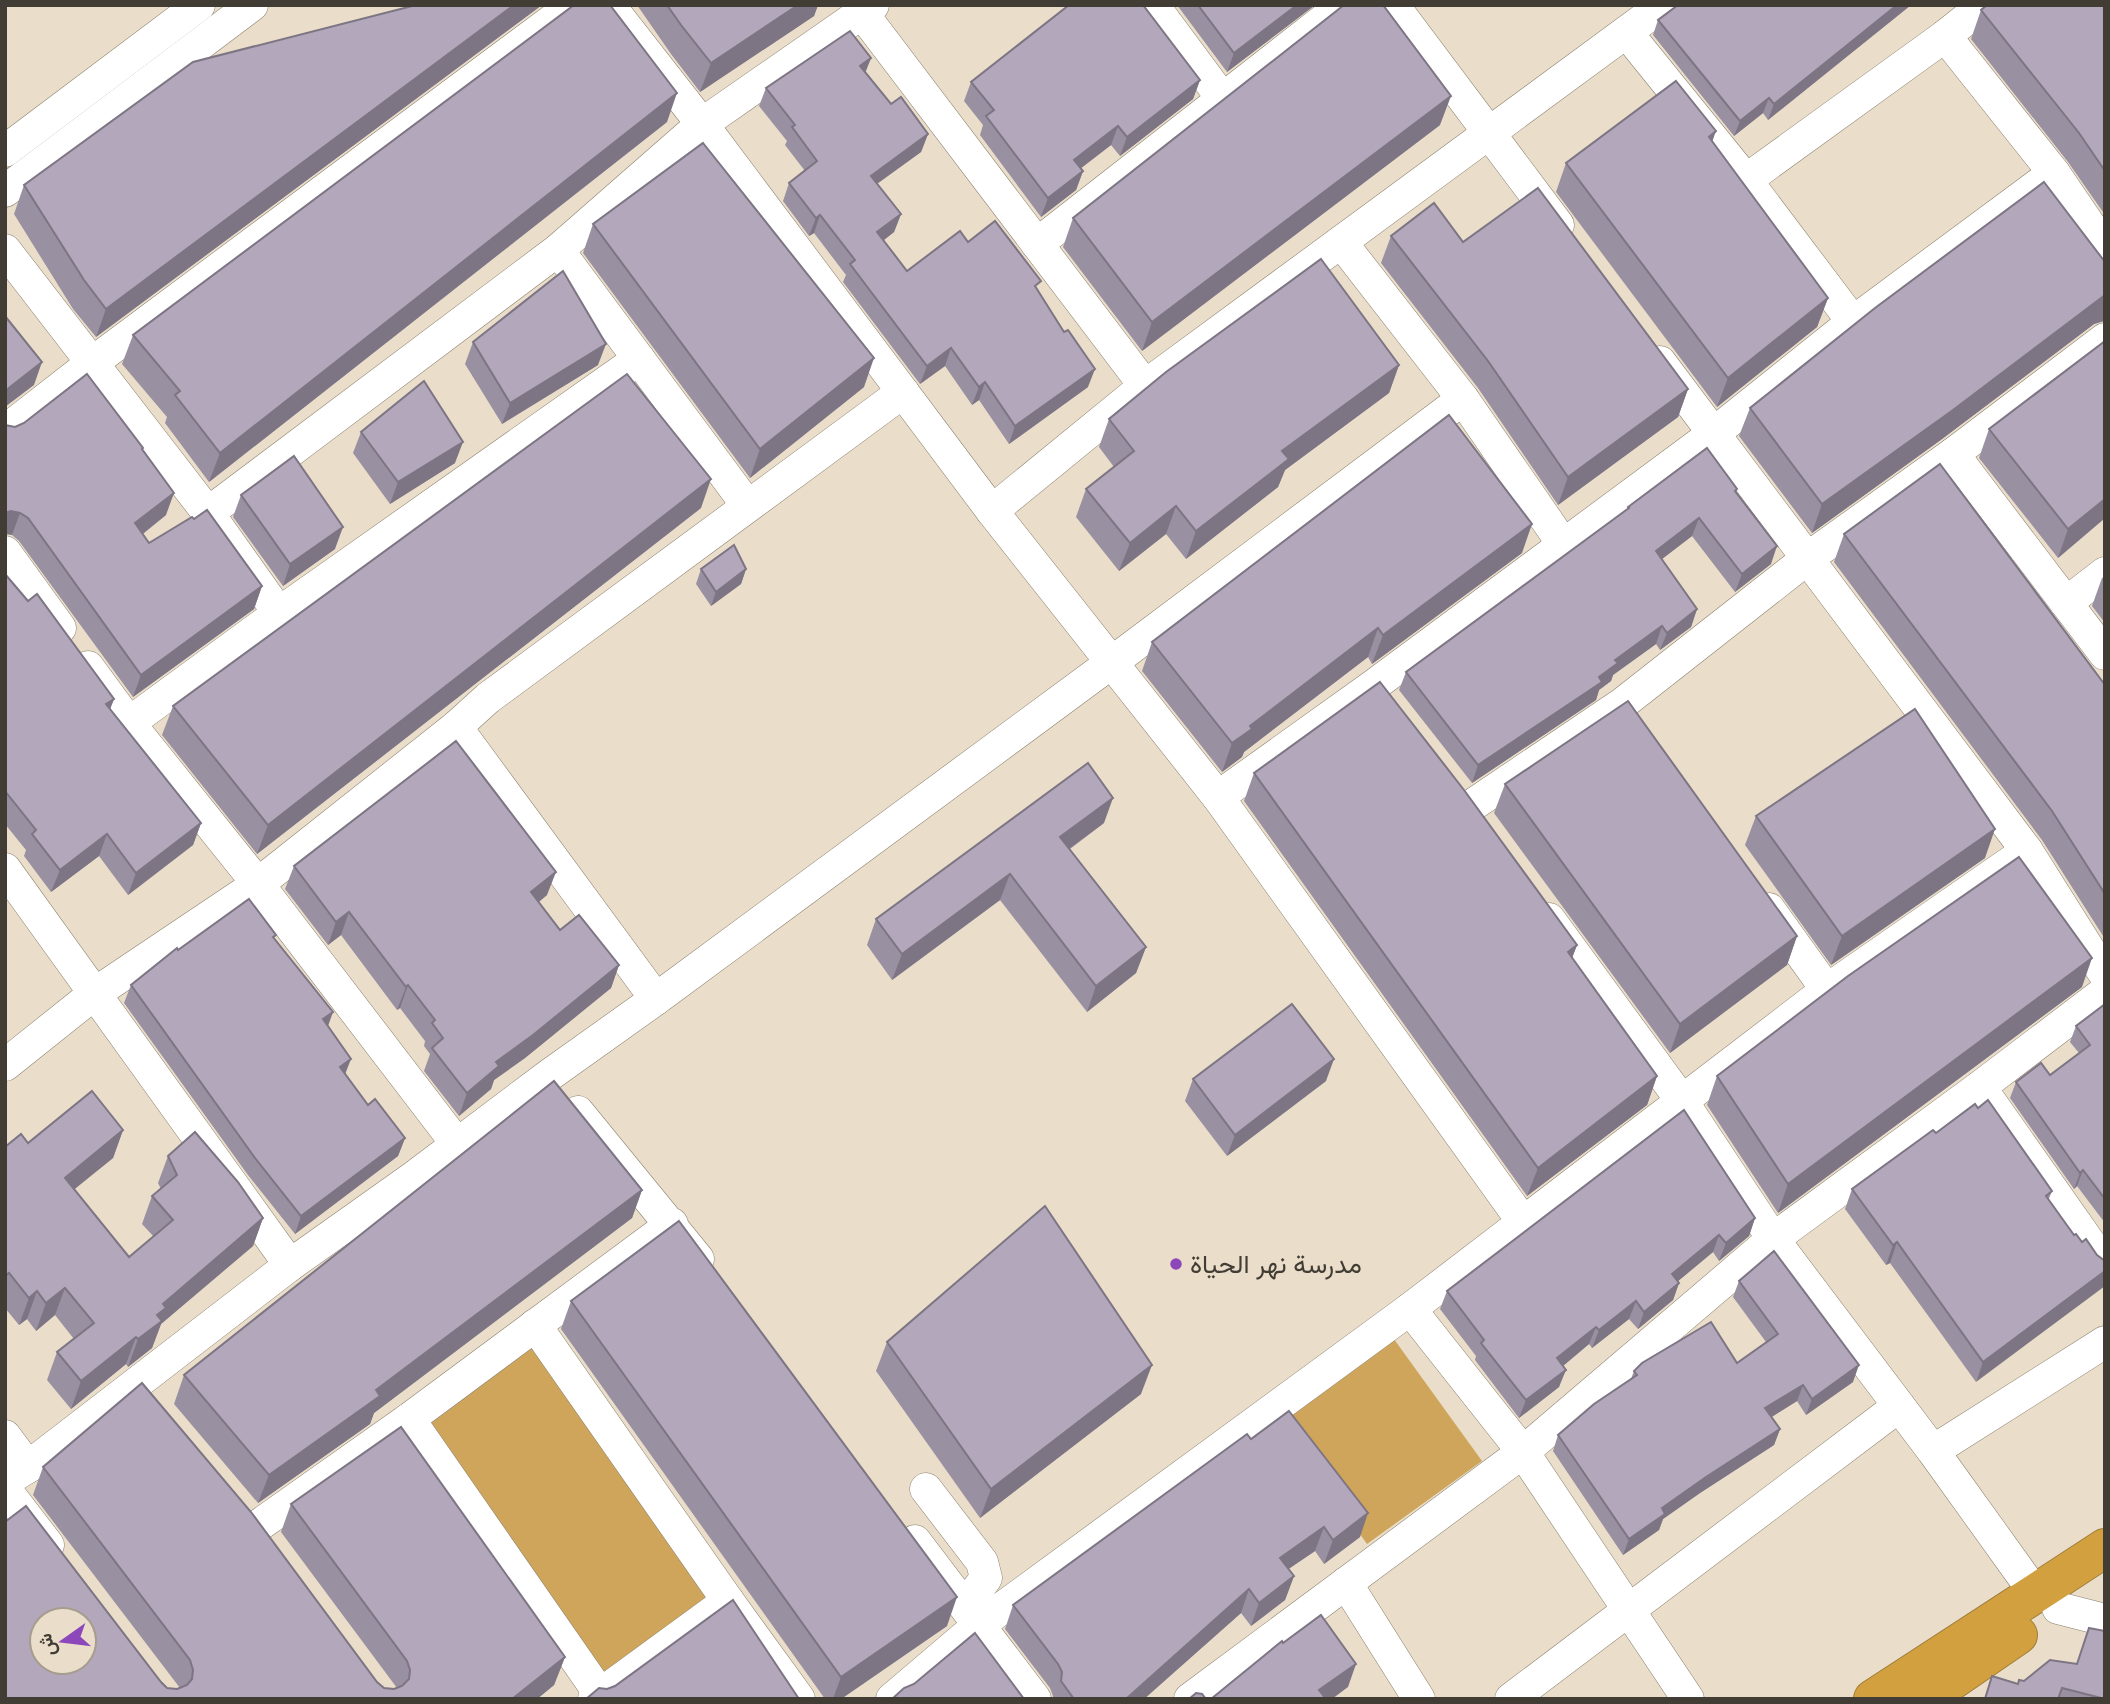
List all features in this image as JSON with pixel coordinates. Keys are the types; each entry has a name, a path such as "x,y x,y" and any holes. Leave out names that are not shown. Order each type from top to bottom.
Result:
{"highway":[{"path":"1925,1699 2047,1601 2105,1548"},
{"path":"1873,1699 2047,1601 2105,1579"}],"street":[{"path":"5,191 252,5"},
{"path":"5,431 92,363 573,5"},
{"path":"609,5 702,124 992,512 1218,797 1523,1222"},
{"path":"1153,5 1222,98"},
{"path":"1037,244 1343,5"},
{"path":"1393,5 1572,243"},
{"path":"992,512 1145,386 1662,5"},
{"path":"1746,180 1984,5"},
{"path":"5,151 197,6"},
{"path":"208,513 558,250 702,124 868,9 1037,244 1145,386"},
{"path":"1627,33 1746,180 1853,322"},
{"path":"1945,36 2054,173 2105,248"},
{"path":"1218,797 1381,696 1563,544 1713,434 1853,322 2054,173"},
{"path":"1340,242 1463,399 1563,544"},
{"path":"5,250 208,513 279,613"},
{"path":"558,250 747,505"},
{"path":"1468,809 1630,715 1808,558 2105,340"},
{"path":"1646,344 2027,851 2105,975"},
{"path":"129,723 279,613 639,359"},
{"path":"5,1065 94,994 258,884 456,727 488,698 903,392"},
{"path":"5,1436 17,1474 143,1396 290,1265 656,999 1463,399"},
{"path":"1953,454 2105,654"},
{"path":"5,552 129,723 258,884 457,1144"},
{"path":"2066,603 2105,573"},
{"path":"456,727 656,999"},
{"path":"892,1699 971,1614 1410,1309 1828,990 2027,851"},
{"path":"5,869 290,1265"},
{"path":"1756,891 1828,990"},
{"path":"1534,898 1682,1101 1773,1239 2047,1601 2105,1620"},
{"path":"1190,1699 1523,1452 1773,1239 2105,992"},
{"path":"548,1076 672,1224 713,1278"},
{"path":"1980,1087 2105,1265"},
{"path":"255,1528 409,1419 672,1224"},
{"path":"1410,1309 1523,1452 1688,1699"},
{"path":"535,1325 799,1699"},
{"path":"1933,1451 2105,1342"},
{"path":"1511,1699 1899,1406"},
{"path":"409,1419 597,1696 728,1601"},
{"path":"5,1489 64,1566"},
{"path":"926,1489 982,1562 986,1578 978,1588 971,1614"},
{"path":"896,1516 1035,1699"},
{"path":"1346,1583 1419,1699"}],"shaded area":[{"path":"535,1325 727,1601 600,1694 410,1419"},
{"path":"1391,1335 1482,1461 1367,1544 1277,1418"}],"building":[{"path":"416,5 514,5 106,309 84,280 24,185 193,62"},
{"path":"574,5 610,5 677,93 220,453 175,395 180,391 133,335"},
{"path":"667,5 798,5 711,63"},
{"path":"1069,5 1143,5 1200,80 1127,137 1118,126 1074,160 1083,171 1048,198 986,116 994,110 971,82"},
{"path":"1198,5 1297,5 1234,53"},
{"path":"1344,5 1383,5 1451,96 1152,322 1073,218"},
{"path":"1678,5 1897,5 1774,104 1769,98 1740,121 1658,20"},
{"path":"1987,5 2105,5 2105,171 2079,133 1981,10"},
{"path":"850,31 871,58 860,66 891,104 901,97 928,134 871,176 901,214 877,232 907,271 960,231 968,242 995,221 1041,281 1035,286 1064,332 1068,330 1095,369 1015,426 985,382 979,387 951,348 927,366 850,264 855,260 820,215 816,218 789,183 817,161 792,127 795,125 766,88"},
{"path":"1676,81 1716,131 1709,137 1828,298 1728,378 1566,163"},
{"path":"703,143 874,358 760,449 593,224"},
{"path":"2044,182 2105,262 2105,295 1953,410 1822,504 1750,408 1875,308"},
{"path":"1538,188 1688,389 1568,477 1488,361 1391,236 1434,203 1463,242"},
{"path":"1321,259 1399,365 1282,451 1289,459 1196,531 1176,506 1130,543 1086,489 1134,451 1109,419 1166,372"},
{"path":"563,271 606,344 510,403 473,342"},
{"path":"5,316 42,362 5,391"},
{"path":"2105,341 2105,499 2068,529 1989,429"},
{"path":"87,374 174,493 135,523 149,543 207,510 262,586 141,675 28,518 11,511 5,513 5,425 15,427 24,423"},
{"path":"627,374 711,479 268,825 173,706"},
{"path":"424,381 463,442 398,482 361,432"},
{"path":"1449,415 1532,524 1383,635 1378,628 1250,726 1252,729 1232,743 1152,642"},
{"path":"1707,448 1737,489 1735,491 1777,546 1742,574 1699,518 1656,551 1697,609 1667,633 1662,626 1615,660 1618,663 1599,677 1602,682 1478,765 1406,672"},
{"path":"294,456 343,527 290,564 241,495"},
{"path":"1940,464 2105,685 2105,894 2052,811 1844,534"},
{"path":"734,545 746,569 716,592 701,569"},
{"path":"5,574 28,601 37,594 114,699 106,704 201,823 136,873 107,834 60,870 32,834 36,830 5,791"},
{"path":"1380,682 1464,790 1577,945 1568,952 1657,1076 1538,1168 1254,773"},
{"path":"1628,701 1797,936 1680,1024 1505,784"},
{"path":"1915,709 1995,829 1842,936 1756,816"},
{"path":"456,741 556,872 531,892 560,930 579,915 619,965 496,1062 499,1066 467,1093 432,1048 443,1038 432,1023 435,1020 408,985 406,987 349,912 336,922 294,866"},
{"path":"1088,763 1113,798 1060,837 1146,947 1096,986 1010,874 902,954 876,919"},
{"path":"2019,857 2092,958 1788,1184 1717,1076 1848,976"},
{"path":"249,899 276,935 273,937 333,1012 323,1019 351,1059 340,1067 368,1105 375,1099 405,1138 301,1216 255,1158 131,985 177,948 178,950"},
{"path":"1292,1004 1334,1059 1235,1135 1193,1079"},
{"path":"2105,1004 2105,1199 2083,1170 2080,1173 2016,1082 2041,1063 2050,1075 2090,1045 2076,1026"},
{"path":"554,1081 642,1190 376,1390 380,1396 269,1475 184,1375"},
{"path":"92,1091 123,1130 65,1178 129,1257 173,1220 152,1196 177,1175 168,1156 195,1132 238,1182 263,1218 163,1304 166,1308 157,1315 162,1321 138,1339 136,1337 81,1381 57,1352 94,1323 65,1288 46,1303 37,1291 29,1298 9,1273 5,1276 5,1147 21,1134 28,1143"},
{"path":"1988,1100 2052,1191 2046,1196 2074,1235 2082,1242 2086,1239 2097,1255 2105,1261 2105,1271 1983,1362 1897,1242 1893,1245 1852,1189 1933,1130 1936,1133 1975,1104 1978,1108"},
{"path":"1684,1110 1755,1218 1726,1243 1719,1235 1672,1274 1679,1283 1644,1312 1636,1301 1599,1330 1596,1327 1557,1358 1566,1370 1526,1400 1481,1343 1484,1340 1447,1291"},
{"path":"1045,1206 1152,1365 991,1489 887,1342"},
{"path":"679,1221 957,1597 841,1677 571,1301"},
{"path":"1774,1251 1859,1365 1812,1399 1803,1385 1765,1408 1780,1429 1662,1508 1665,1514 1629,1539 1558,1435 1594,1404 1637,1375 1634,1371 1642,1363 1711,1322 1737,1363 1778,1334 1739,1281"},
{"path":"142,1383 251,1512 384,1688 394,1689 409,1679 407,1661 291,1504 401,1427 565,1657 512,1699 5,1699 5,1522 26,1506 167,1688 177,1689 187,1685 192,1679 190,1660 43,1467"},
{"path":"1289,1411 1368,1513 1333,1540 1324,1527 1280,1558 1294,1576 1259,1603 1249,1589 1126,1699 1074,1699 1061,1681 1062,1672 1058,1664 1013,1605 1247,1434 1251,1439"},
{"path":"733,1600 799,1699 586,1699 599,1688 615,1686"},
{"path":"1321,1615 1356,1664 1319,1690 1326,1699 1211,1699 1282,1641 1283,1643"},
{"path":"2089,1628 2105,1631 2105,1699 2062,1688 2058,1699 1985,1699 1992,1676 2018,1684 2019,1680 2024,1681 2050,1660 2077,1664"},
{"path":"975,1633 1024,1699 892,1699 904,1688 914,1684"},
{"path":"1196,1693 1202,1694 1206,1699 1189,1699"}],"place":[{"name":"مدرسة نهر الحياة","path":"1176,1264"}]}
